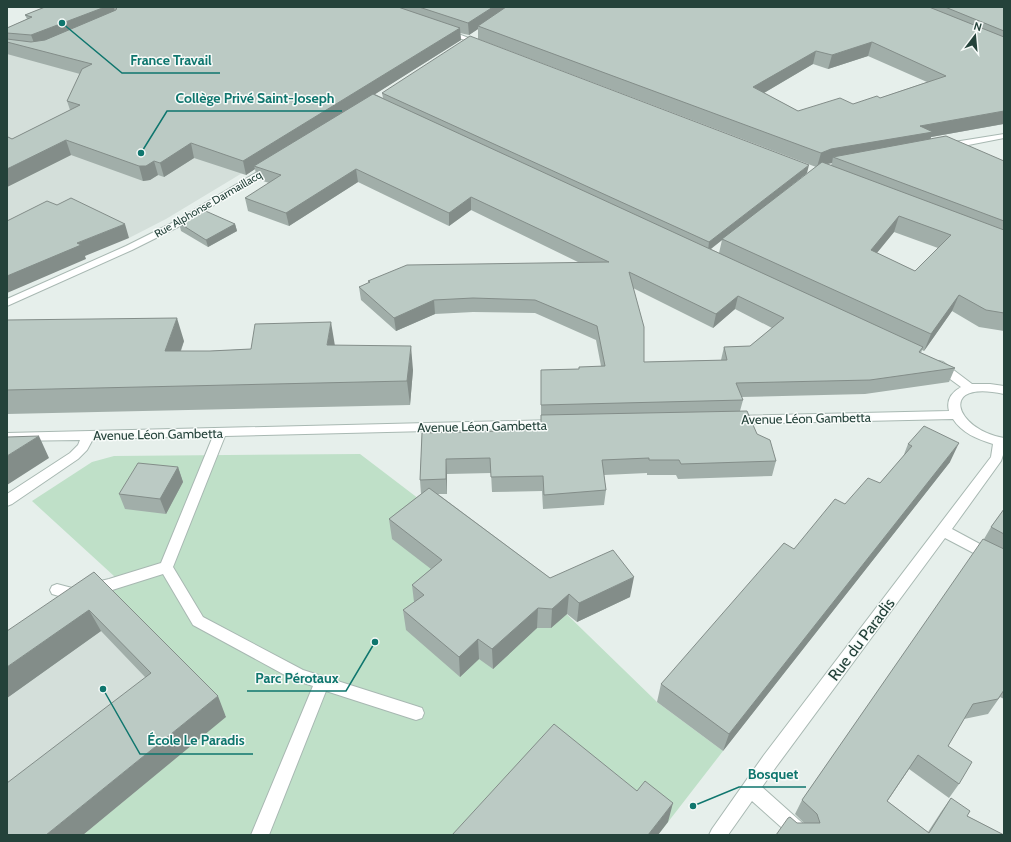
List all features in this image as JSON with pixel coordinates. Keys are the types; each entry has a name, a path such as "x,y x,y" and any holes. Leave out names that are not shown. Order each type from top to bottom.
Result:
{"street":[{"path":"438,29 472,37 486,46"},
{"path":"461,45 472,37"},
{"path":"942,147 1004,136"},
{"name":"Rue Alphonse Darmaillacq","path":"7,303 129,248 174,225 278,162"},
{"path":"929,360 943,366 970,388"},
{"path":"1001,442 973,431 957,415 954,406 955,398 961,392 970,388 982,386 1004,390"},
{"name":"Avenue Léon Gambetta","path":"719,420 957,415"},
{"name":"Avenue Léon Gambetta","path":"7,437 569,424"},
{"path":"57,590 72,594 109,586 166,567 221,432"},
{"path":"7,501 74,456 83,447 88,436"},
{"name":"Rue du Paradis","path":"718,835 779,749 997,458 1001,442"},
{"path":"943,531 1004,563"},
{"path":"166,567 198,621 299,675 416,713"},
{"path":"260,835 322,682"},
{"path":"751,789 803,835"}],"shaded area":[{"path":"7,53 96,78 259,163 166,219 129,238 7,238"},
{"path":"105,594 226,717 83,835 7,835 7,661"}],"green space":[{"path":"360,454 553,601 657,702 723,751 658,835 83,835 226,716 105,594 114,576 32,501 92,462 114,456"}],"building":[{"path":"45,7 105,7 31,35 7,33 7,28 32,17 25,15"},
{"path":"117,7 398,7 460,28 243,161 191,143 160,163 154,161 146,166 139,166 66,140 7,169 7,138 12,139 80,105 67,101 82,69 92,64 7,42 7,39 31,42 45,40 116,10"},
{"path":"419,7 493,7 468,23"},
{"path":"506,7 929,7 1004,37 1004,111 920,126 933,132 831,149 821,153 478,26","holes":["872,42 946,76 880,98 877,96 853,104 840,98 798,111 753,87 816,51 832,55"]},
{"path":"945,7 1004,7 1004,31"},
{"path":"470,36 809,165 709,242 382,93"},
{"path":"373,94 923,347 919,352 955,368 870,380 736,383 743,400 541,405 541,370 579,369 579,367 605,366 597,326 535,300 473,298 434,300 394,318 359,287 370,282 368,281 407,265 609,262 471,197 449,213 356,169 286,213 245,198 281,175 254,166","holes":["629,272 716,314 738,296 784,318 750,346 724,347 727,360 644,362 644,327"]},
{"path":"946,136 1004,161 1004,221 833,157"},
{"path":"822,162 1004,230 1004,313 986,310 959,295 931,334 722,239","holes":["899,216 951,235 915,271 871,250"]},
{"path":"71,198 125,224 77,243 81,245 7,276 7,221 47,201 57,205"},
{"path":"201,209 235,224 206,240 179,223"},
{"path":"177,318 165,351 251,349 255,324 331,322 327,345 411,346 407,381 7,390 7,320"},
{"path":"747,411 757,434 770,440 776,461 681,464 679,460 649,460 649,458 602,460 606,490 544,495 543,476 491,477 490,458 446,459 446,479 420,480 422,433 541,430 541,415"},
{"path":"924,426 959,443 729,734 661,684 784,543 794,549 835,499 845,504 868,478 880,483 912,446 908,444"},
{"path":"39,436 7,456 7,437"},
{"path":"138,463 178,467 160,499 119,494"},
{"path":"429,488 550,578 613,550 634,577 579,603 569,594 552,609 538,608 492,649 478,639 459,657 403,610 424,595 412,585 442,560 389,519"},
{"path":"1004,509 1004,534 991,527"},
{"path":"983,539 1004,549 1004,690 998,699 973,704 948,746 972,762 959,784 918,755 887,801 929,833 951,798 970,811 967,816 1004,835 776,835 790,817 797,823 820,823 817,814 802,800"},
{"path":"94,572 218,696 46,835 7,835 7,783 151,673 89,610 7,667 7,631"},
{"path":"554,724 637,791 645,781 673,803 648,835 452,835"}],"place":[{"name":"France Travail","path":"62,23"},
{"name":"Collège Privé Saint-Joseph","path":"141,153"},
{"name":"Parc Pérotaux","path":"375,642"},
{"name":"École Le Paradis","path":"103,689"},
{"name":"Bosquet","path":"693,806"}]}
